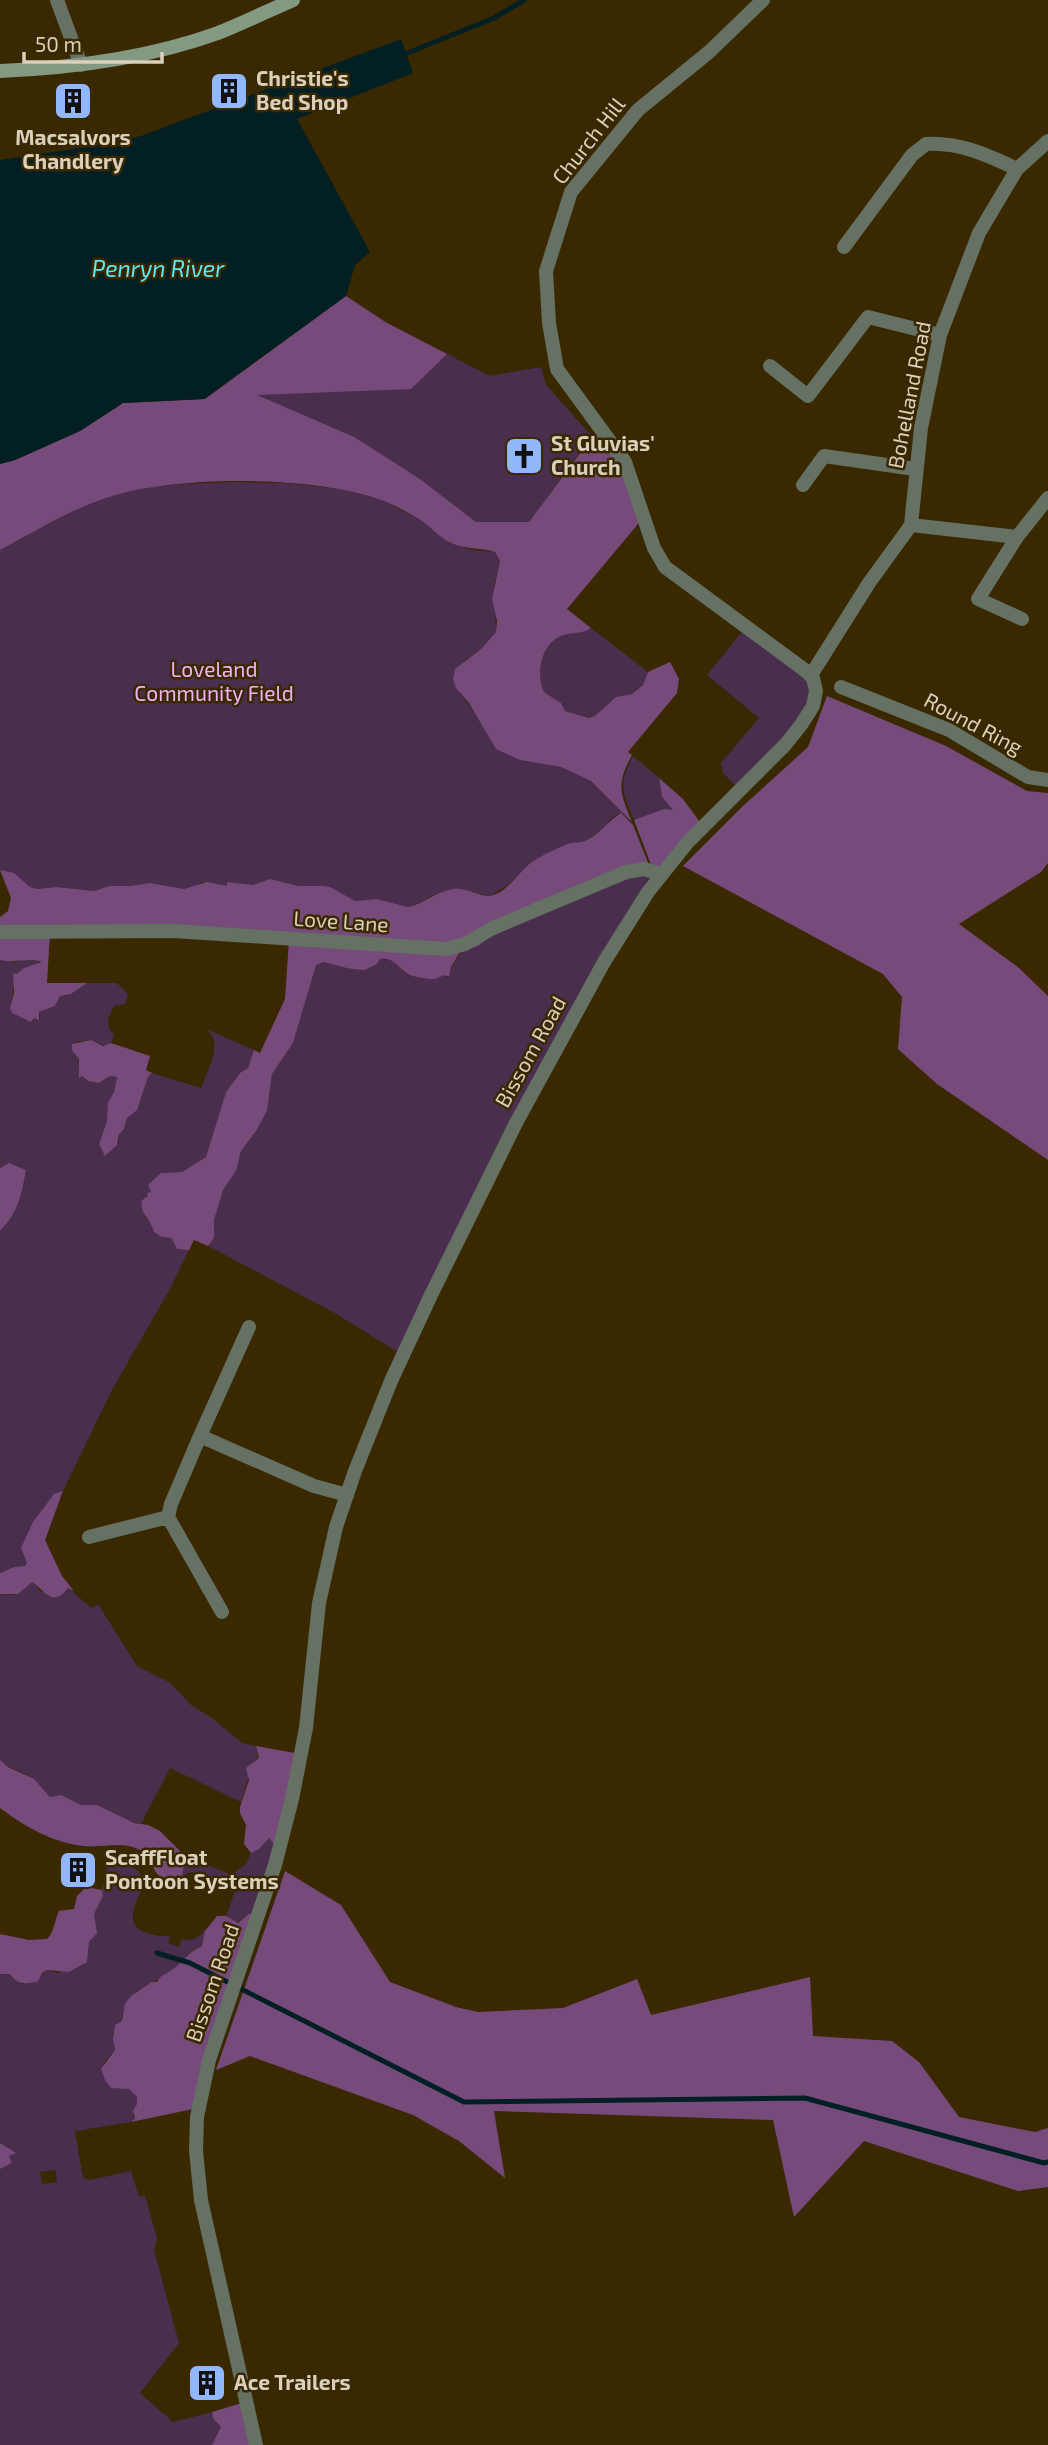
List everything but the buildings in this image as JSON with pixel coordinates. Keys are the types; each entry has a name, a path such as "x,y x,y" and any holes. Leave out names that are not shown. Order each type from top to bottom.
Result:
{"main road":[{"path":"0,71 57,69 139,54 217,33 293,0"}],"street":[{"path":"57,0 81,65"},
{"name":"Church Hill","path":"763,0 709,52 638,110 571,192 546,271 549,323 558,369 625,462 654,548 665,567 811,675"},
{"name":"Bohelland Road","path":"911,525 915,469 940,335 979,233 1017,169 1048,141"},
{"path":"844,247 912,155 926,144 960,146 988,155 1017,169"},
{"path":"770,366 808,396 868,317 940,335"},
{"path":"803,485 824,456 915,469"},
{"path":"1022,620 978,599 1017,537 1048,498"},
{"path":"811,675 869,583 911,525 1017,537"},
{"name":"Bissom Road","path":"256,2445 205,2220 196,2151 197,2117 203,2080 275,1865 292,1799 306,1728 319,1603 329,1554 347,1495 391,1381 493,1166 604,962 661,874 688,842 802,725 816,695 815,682 811,675"},
{"name":"Round Ring","path":"841,687 949,730 1028,777 1048,780"},
{"name":"Love Lane","path":"0,932 174,931 446,948 465,944 493,928 626,872 643,869 661,874"},
{"path":"222,1612 169,1517 174,1494 249,1327"},
{"path":"200,1436 314,1486 347,1495"},
{"path":"89,1537 169,1517"}],"green space":[{"path":"387,323 490,376 541,367 546,385 592,436 529,522 476,522 420,479 255,394"},
{"name":"Loveland Community Field","path":"235,482 285,483 340,489 379,499 420,519 450,543 473,550 495,552 500,562 494,586 496,632 481,649 464,661 456,688 478,717 520,760 561,767 591,781 632,822 620,813 585,842 568,844 530,863 508,885 490,896 460,889 449,890 408,907 377,899 355,901 323,886 299,886 270,879 253,885 228,882 227,886 202,882 184,889 150,883 109,886 96,891 56,887 38,889 0,870 0,550 66,514 107,497 155,487"},
{"path":"746,627 810,676 812,704 739,789 723,773 721,763 759,718 707,675"},
{"path":"591,628 648,672 643,685 632,694 616,697 595,716 589,718 565,711 561,703 544,692 540,676 542,659 556,638"},
{"path":"633,756 659,778 662,797 673,810 634,820 623,788 625,774"},
{"path":"626,873 660,874 635,910 401,1354 333,1312 208,1246 214,1238 214,1220 223,1190 236,1171 241,1151 267,1111 272,1074 293,1043 316,965 324,962 365,970 377,964 380,959 385,959 413,976 423,978 447,975 461,952 493,934"},
{"path":"25,959 43,962 23,971 15,978 10,1008 13,1013 31,1022 34,1018 40,1018 39,1012 55,1006 60,996 71,994 87,983 117,983 128,994 125,1004 114,1006 108,1019 109,1029 114,1034 111,1043 106,1046 90,1040 75,1042 81,1076 88,1081 99,1083 110,1076 117,1077 99,1144 106,1155 119,1142 119,1134 141,1099 148,1077 152,1073 201,1088 214,1049 214,1042 206,1029 254,1050 248,1068 240,1073 226,1092 206,1157 182,1172 161,1173 149,1185 151,1193 142,1200 145,1217 162,1237 172,1238 178,1249 189,1250 112,1390 63,1491 48,1502 37,1517 22,1552 27,1563 25,1566 0,1573 0,1231 18,1203 26,1171 13,1165 0,1168 0,960 15,962"},
{"path":"31,1582 36,1584 40,1591 57,1596 68,1588 91,1608 98,1604 137,1666 169,1682 192,1706 212,1718 242,1743 256,1746 258,1758 253,1762 241,1802 170,1768 141,1824 126,1820 97,1805 81,1805 61,1795 50,1797 33,1779 0,1760 0,1594 13,1595"},
{"path":"269,1837 275,1845 258,1916 248,1916 235,1923 226,1916 235,1891 194,1872 182,1877 184,1866 190,1865 193,1859 231,1875 246,1864 251,1853"},
{"path":"109,1862 129,1865 137,1870 143,1879 144,1884 133,1912 135,1924 139,1929 155,1935 170,1936 168,1943 179,1947 182,1939 196,1938 207,1928 202,1946 189,1954 172,1971 148,1984 146,1989 137,1991 124,2008 121,2022 113,2033 115,2050 103,2064 137,2097 133,2115 135,2118 131,2122 75,2131 83,2178 90,2180 131,2171 139,2197 145,2196 157,2238 154,2250 179,2343 140,2393 173,2422 212,2412 213,2418 221,2427 212,2445 0,2445 0,2169 12,2163 9,2156 15,2153 0,2143 0,1974 10,1974 22,1984 32,1983 47,1970 59,1973 88,1955 89,1941 95,1928 94,1914 103,1896","holes":["56,2170 57,2182 42,2184 40,2172"]}],"shaded area":[{"path":"346,296 387,323 447,354 411,389 257,395 354,437 420,479 476,522 529,522 599,428 623,461 643,518 567,609 591,628 556,638 542,659 540,676 544,692 561,703 565,711 589,718 595,716 616,697 632,694 643,685 648,672 670,662 679,679 677,693 628,752 632,755 624,774 622,789 632,822 591,781 561,767 520,760 496,749 469,703 456,688 453,679 455,669 481,649 496,632 497,621 492,599 500,561 495,552 449,542 419,519 391,504 353,492 282,482 168,485 134,490 92,503 0,550 0,464 80,431 123,403 205,399"},
{"path":"827,696 946,746 1027,791 1048,793 1048,863 1041,872 959,924 1019,968 1048,996 1048,1160 937,1084 898,1049 902,997 883,974 683,866 808,747"},
{"path":"659,778 683,799 702,825 661,872 653,870 634,820 664,809 673,810 662,797"},
{"path":"621,813 633,825 651,870 464,943 0,930 0,917 8,911 11,898 0,870 14,873 30,887 38,889 56,887 95,891 109,886 150,883 184,889 207,882 227,886 227,882 253,885 270,879 299,886 330,887 355,901 377,899 408,907 453,889 486,896 496,894 506,888 532,862 571,843 587,840"},
{"path":"50,932 47,983 87,983 71,994 60,996 55,1006 39,1012 39,1020 34,1018 31,1022 12,1013 10,1008 14,993 13,973 17,974 24,968 42,962 0,960 0,933"},
{"path":"493,934 478,946 460,952 449,976 433,979 410,975 385,959 380,959 377,964 365,970 324,962 316,965 293,1043 272,1074 267,1111 241,1151 236,1171 223,1190 214,1220 214,1238 208,1246 194,1240 189,1250 177,1249 172,1238 162,1237 154,1232 142,1205 142,1200 151,1192 148,1185 161,1173 182,1172 206,1157 226,1092 240,1073 248,1068 254,1050 260,1053 285,999 289,940 437,950"},
{"path":"91,1040 103,1046 111,1043 150,1056 146,1070 152,1073 148,1077 137,1110 127,1118 117,1145 105,1156 99,1144 117,1077 110,1076 99,1083 88,1081 82,1076 79,1078 79,1059 72,1050 72,1044"},
{"path":"9,1163 26,1170 18,1203 0,1231 0,1168"},
{"path":"63,1491 45,1540 62,1576 74,1591 68,1588 57,1597 48,1596 32,1582 18,1594 0,1594 0,1573 25,1566 27,1563 21,1548 33,1522 54,1494"},
{"path":"256,1746 300,1754 275,1845 269,1838 251,1853 244,1844 246,1825 240,1807 249,1780 246,1768 259,1758"},
{"path":"0,1760 8,1767 34,1779 50,1797 61,1795 81,1805 97,1805 134,1823 148,1825 160,1831 180,1851 193,1859 191,1865 184,1866 182,1877 176,1885 161,1878 138,1849 125,1845 72,1844 29,1827 0,1808"},
{"path":"285,1871 341,1905 390,1982 456,2007 478,2012 563,2008 637,1979 651,2015 810,1977 813,2036 892,2041 919,2062 959,2117 1035,2132 1048,2128 1048,2187 1018,2191 864,2141 794,2217 773,2120 494,2111 505,2178 459,2141 413,2115 250,2056 216,2070"},
{"path":"86,1887 102,1890 103,1896 94,1914 97,1933 89,1942 87,1962 69,1972 47,1970 38,1981 30,1983 19,1982 10,1974 0,1974 0,1934 29,1940 47,1939 52,1933 59,1911 74,1909 77,1896"},
{"path":"249,1914 258,1916 198,2108 131,2122 135,2118 133,2111 137,2097 129,2089 111,2088 101,2069 115,2050 115,2025 122,2020 125,2004 134,1994 151,1982 157,1982 161,1976 202,1946 205,1931 217,1916 226,1916 238,1923"},
{"path":"0,2143 16,2153 9,2156 12,2163 0,2169"},
{"path":"245,2402 255,2445 212,2445 221,2427 213,2418 212,2412"}],"water":[{"name":"Penryn River","path":"401,39 413,73 297,119 370,252 355,265 346,296 204,399 123,403 80,431 0,464 0,160 101,145 141,136"}],"waterway":[{"path":"405,54 494,18 524,0"},
{"path":"157,1953 190,1963 464,2102 805,2098 1048,2162"}],"place":[{"name":"Christie's Bed Shop","path":"229,91"},
{"name":"Macsalvors Chandlery","path":"73,101"},
{"name":"St Gluvias' Church","path":"524,456"},
{"name":"ScaffFloat Pontoon Systems","path":"78,1870"},
{"name":"Ace Trailers","path":"207,2383"}]}
